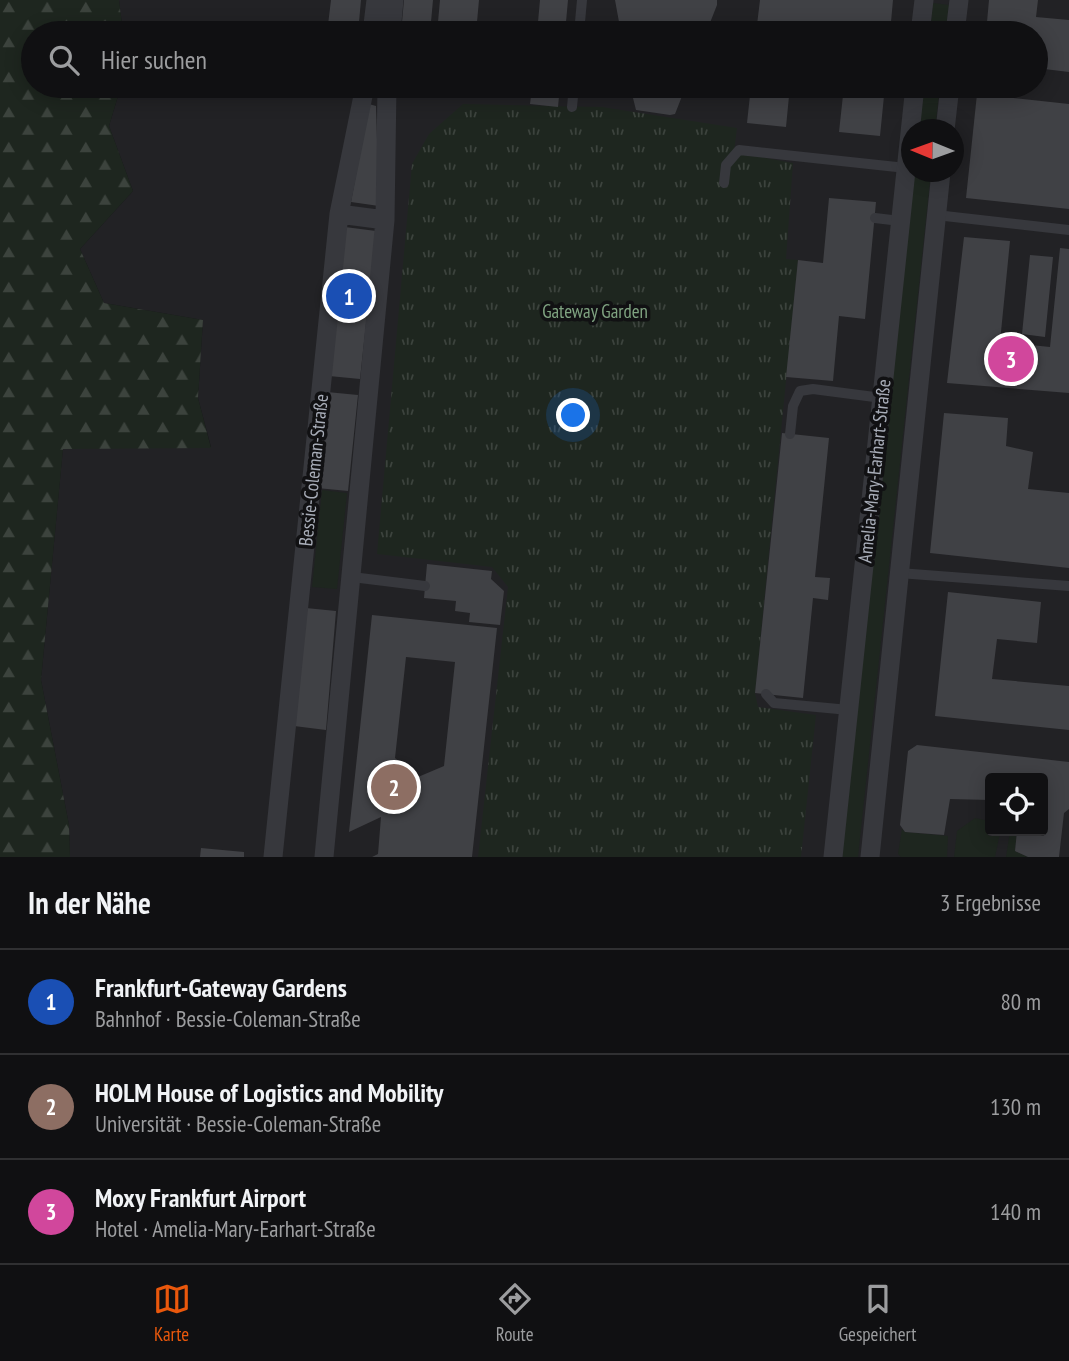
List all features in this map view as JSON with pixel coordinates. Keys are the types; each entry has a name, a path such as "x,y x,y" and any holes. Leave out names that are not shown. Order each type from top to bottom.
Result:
{"street":[{"path":"373,21 376,0"},
{"path":"392,21 394,0"},
{"path":"921,21 924,0"},
{"path":"956,21 959,0"},
{"name":"Bessie-Coleman-Straße","path":"273,857 339,214 363,98"},
{"path":"324,857 386,220 387,98"},
{"name":"Amelia-Mary-Earhart-Straße","path":"911,119 914,98"},
{"path":"946,119 949,98"},
{"name":"Amelia-Mary-Earhart-Straße","path":"833,857 904,182"},
{"name":"Amelia-Mary-Earhart-Straße","path":"870,857 940,182"},
{"path":"339,214 386,220"}],"lane":[{"path":"580,21 582,0"},
{"path":"572,107 573,98"},
{"path":"724,183 726,165 739,150 901,166"},
{"path":"936,215 1069,230"},
{"path":"875,218 900,221"},
{"path":"790,434 793,406 800,391 813,389 882,398"},
{"path":"899,573 1069,586"},
{"path":"352,577 425,586"},
{"path":"766,694 774,703 849,710"}],"shaded area":[{"path":"119,0 1069,0 1069,857 70,857 69,825 41,680 63,448 211,447 198,398 203,320 104,303 80,249 133,191 109,126 117,98 1048,98 1048,21 122,21"}],"green space":[{"path":"0,0 119,0 122,21 21,21 21,98 117,98 109,126 133,191 80,249 104,303 203,320 198,398 211,448 63,449 41,680 69,825 70,857 0,857"},
{"path":"933,3 949,5 947,21 931,21"},
{"path":"923,98 939,98 936,119 920,119"},
{"name":"Gateway Garden","path":"463,104 602,107 737,128 734,152 793,163 786,259 798,260 755,693 758,707 816,715 801,857 478,857 508,587 492,567 377,554 412,164 429,134"},
{"path":"913,182 930,182 858,857 842,857"},
{"path":"322,490 347,493 337,589 312,587"},
{"path":"975,818 985,820 985,836 999,836 995,857 954,857 957,831"},
{"path":"902,829 905,832 948,836 947,857 901,857 898,854"},
{"path":"1009,836 1016,836 1015,851 1028,857 1006,857"}],"building":[{"path":"331,0 361,0 359,21 328,21"},
{"path":"404,0 433,0 431,21 402,21"},
{"path":"440,0 479,0 477,21 438,21"},
{"path":"540,0 568,0 566,21 538,21"},
{"path":"615,0 717,0 711,21 619,21"},
{"path":"760,0 893,0 891,21 757,21"},
{"path":"989,0 1038,0 1036,17 1069,20 1069,72 1048,69 1048,21 987,21"},
{"path":"531,98 559,98 558,107 530,104"},
{"path":"633,98 681,98 675,114 636,110"},
{"path":"750,98 789,98 786,127 747,123"},
{"path":"843,98 884,98 880,136 839,132"},
{"path":"977,98 1014,98 1069,104 1069,209 966,198"},
{"path":"369,104 376,106 379,206 351,202"},
{"path":"829,198 876,202 865,319 839,316 833,381 786,377 798,260 823,263"},
{"path":"345,227 376,231 360,379 329,376"},
{"path":"964,237 1010,241 1000,342 1050,347 1060,248 1069,249 1069,393 947,383"},
{"path":"1030,255 1053,257 1045,337 1022,334"},
{"path":"327,392 358,395 348,491 317,488"},
{"path":"944,413 1008,418 1006,446 1033,452 1028,489 1069,493 1069,568 930,553"},
{"path":"782,433 829,438 815,577 830,578 828,600 813,598 803,698 755,693"},
{"path":"427,564 492,571 491,579 504,591 500,625 469,622 470,613 455,611 456,601 424,598"},
{"path":"948,592 1041,602 1037,643 997,639 992,679 1069,686 1069,730 935,716"},
{"path":"306,608 336,611 326,730 294,726"},
{"path":"372,615 497,628 472,857 372,857 378,854 381,817 349,832","holes":["406,657 455,662 444,766 418,777 395,758"]},
{"path":"917,745 1069,762 1069,809 1064,813 1059,857 1028,857 1015,851 1016,836 1048,836 1048,773 985,773 985,800 950,799 944,835 905,832 900,825 908,751"},
{"path":"201,848 244,852 244,857 200,857"}],"place":[{"name":"Frankfurt-Gateway Gardens","path":"349,296"},
{"name":"Moxy Frankfurt Airport","path":"1011,359"},
{"name":"HOLM House of Logistics and Mobility","path":"394,787"}]}
